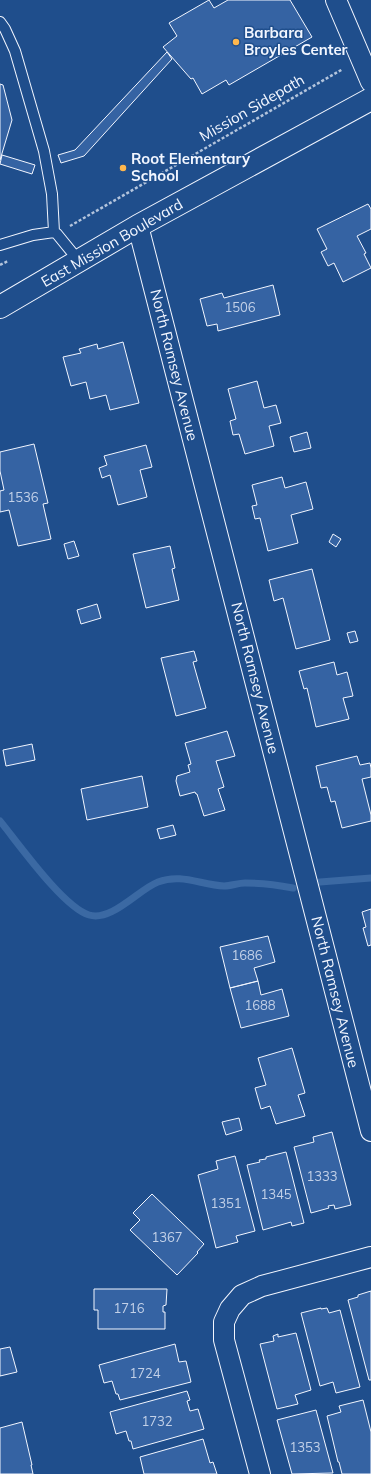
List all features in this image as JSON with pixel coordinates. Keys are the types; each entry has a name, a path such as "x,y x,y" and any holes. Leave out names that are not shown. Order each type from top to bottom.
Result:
{"main road":[{"name":"East Mission Boulevard","path":"0,307 138,226 371,99"}],"street":[{"path":"336,0 371,82"},
{"name":"North Ramsey Avenue","path":"138,226 371,1131"},
{"path":"260,1474 224,1340 224,1322 230,1309 242,1295 262,1286 371,1257"}],"lane":[{"path":"0,22 5,29 15,51 44,151 52,194 54,232 79,261"},
{"path":"0,245 33,235 54,232"}],"path":[{"name":"Mission Sidepath","path":"83,218 344,69"}],"building":[{"name":"Barbara Broyles Center","path":"209,0 214,8 228,0 290,0 312,37 229,85 226,80 202,94 193,78 191,79 163,47 177,36 169,23"},
{"path":"167,52 172,59 84,156 61,163 58,155 75,150"},
{"path":"0,84 3,85 12,120 0,160"},
{"path":"2,155 35,165 32,174 0,164"},
{"path":"368,204 371,209 371,229 357,236 366,253 364,254 371,268 343,282 334,263 328,266 321,252 327,249 317,229"},
{"path":"273,285 280,315 218,331 217,324 207,326 200,299 222,293 224,298"},
{"path":"123,342 139,403 110,410 106,395 90,399 86,382 71,386 63,357 81,353 79,349 97,344 98,349"},
{"path":"257,381 264,408 276,405 281,423 269,426 274,446 245,454 239,434 233,435 230,421 236,419 228,389"},
{"path":"307,432 311,448 294,452 290,437"},
{"path":"34,444 48,503 43,504 51,539 18,546 9,510 0,512 0,491 4,490 0,471 0,452"},
{"path":"146,445 152,467 140,470 147,497 118,505 110,475 102,478 99,468 107,465 104,456"},
{"path":"282,477 285,488 306,482 313,509 291,515 298,543 268,551 260,518 255,519 252,506 257,505 252,485"},
{"path":"333,534 341,539 336,547 329,542"},
{"path":"74,541 79,556 68,559 64,544"},
{"path":"170,546 175,568 172,569 179,600 146,608 133,554"},
{"path":"312,569 330,640 296,649 283,598 274,601 269,580"},
{"path":"97,604 101,618 81,624 77,610"},
{"path":"355,631 358,641 350,643 347,633"},
{"path":"194,651 197,661 193,662 206,708 176,716 161,658"},
{"path":"334,662 337,675 347,672 353,696 343,698 349,719 316,727 307,688 304,689 299,671"},
{"path":"227,731 235,756 216,761 224,787 218,789 225,810 204,816 197,794 195,792 180,796 176,781 177,776 190,772 188,765 191,764 185,743"},
{"path":"32,744 35,760 6,766 3,750"},
{"path":"357,756 360,765 370,763 371,777 362,779 371,815 371,821 342,828 335,801 331,802 327,787 321,788 316,766"},
{"path":"142,776 148,807 87,820 81,789"},
{"path":"173,825 176,835 160,839 157,829"},
{"path":"371,909 371,945 368,946 363,928 366,927 362,912"},
{"path":"268,936 275,962 254,968 258,981 230,988 220,947"},
{"path":"258,981 261,995 282,989 289,1016 241,1028 230,988"},
{"path":"292,1048 305,1093 298,1095 305,1116 276,1124 270,1106 261,1109 255,1088 266,1085 258,1058"},
{"path":"239,1118 242,1130 226,1135 222,1122"},
{"path":"332,1132 351,1205 335,1209 334,1205 328,1206 329,1208 311,1213 294,1147 314,1142 313,1137"},
{"path":"286,1152 304,1223 292,1226 291,1222 263,1230 247,1165 260,1162 259,1160 266,1159 266,1157"},
{"path":"235,1156 255,1231 236,1236 238,1242 216,1248 198,1175 218,1169 216,1161"},
{"path":"152,1194 204,1244 197,1252 198,1253 177,1275 130,1230 140,1220 133,1213"},
{"path":"94,1289 167,1289 166,1305 163,1306 163,1312 165,1312 165,1329 98,1329 98,1310 94,1310"},
{"path":"371,1291 371,1380 369,1380 348,1300"},
{"path":"327,1308 329,1313 340,1310 360,1387 336,1393 333,1382 320,1386 301,1313"},
{"path":"296,1333 311,1390 295,1395 298,1404 277,1409 260,1344 274,1341 273,1336 278,1334 278,1337"},
{"path":"175,1344 179,1362 186,1361 191,1382 120,1400 118,1394 116,1394 112,1381 104,1383 99,1365"},
{"path":"10,1347 17,1372 0,1376 0,1349"},
{"path":"187,1391 190,1400 187,1401 190,1411 198,1409 204,1429 133,1449 126,1431 116,1434 110,1412"},
{"path":"363,1400 371,1432 371,1474 342,1474 327,1416 341,1412 339,1406"},
{"path":"316,1410 333,1473 292,1474 277,1420"},
{"path":"22,1422 33,1474 0,1474 0,1428"},
{"path":"203,1439 210,1463 213,1462 217,1474 144,1474 140,1457"}],"waterway":[{"path":"0,821 54,888 78,910 89,915 98,916 107,914 125,904 151,886 166,880 183,879 224,886 242,883 269,884 293,888"},
{"path":"320,882 371,878"}],"place":[{"name":"Barbara Broyles Center","path":"236,42"},
{"name":"Root Elementary School","path":"123,168"}]}
